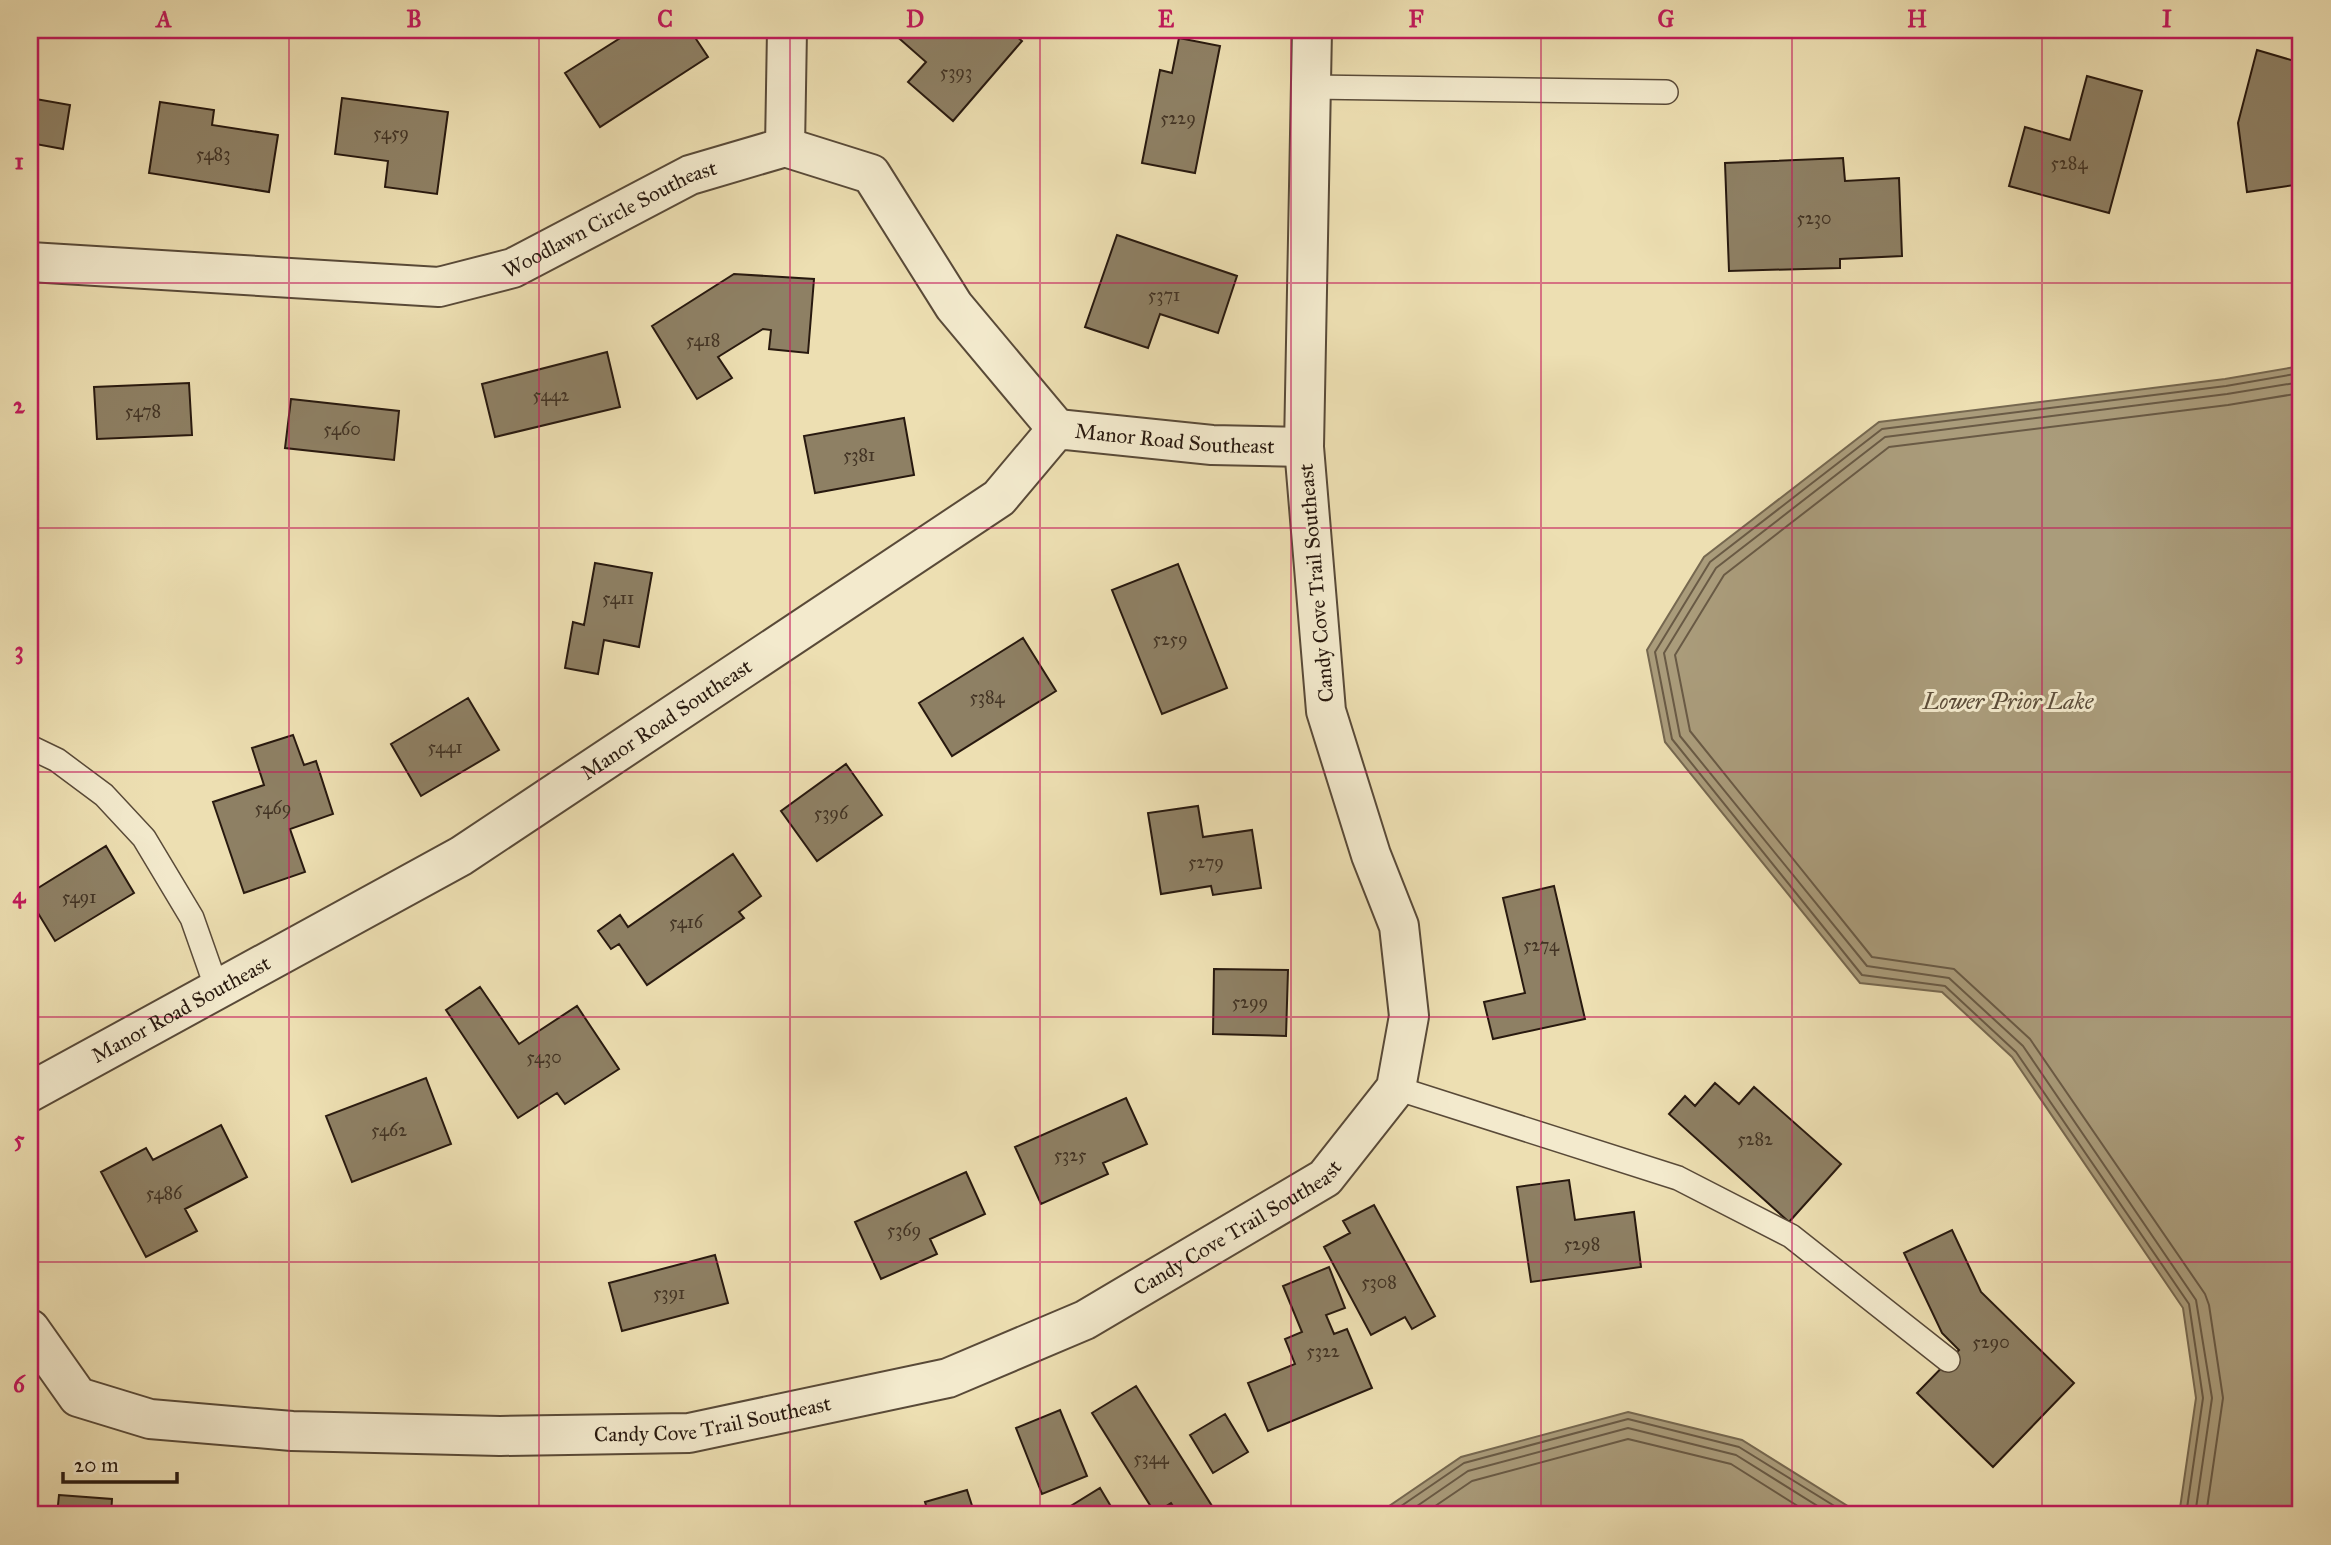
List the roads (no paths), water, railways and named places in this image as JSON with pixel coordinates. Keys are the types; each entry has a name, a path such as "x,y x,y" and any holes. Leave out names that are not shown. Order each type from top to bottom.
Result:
{"street":[{"path":"787,30 785,147 871,174 954,306 1056,429"},
{"name":"Candy Cove Trail Southeast","path":"30,1329 78,1397 150,1419 292,1431 500,1436 689,1433 948,1378 1085,1320 1325,1178 1396,1088 1409,1016 1399,926 1371,855 1326,711 1304,447 1312,30"},
{"name":"Woodlawn Circle Southeast","path":"30,262 439,287 513,268 690,175 785,147"},
{"name":"Manor Road Southeast","path":"30,1092 461,856 999,498 1056,429 1212,445 1304,447"}],"lane":[{"path":"1311,87 1666,92"},
{"path":"30,747 57,760 104,795 144,838 192,918 217,989"},
{"path":"1396,1088 1678,1178 1791,1236 1948,1360"}],"water":[{"name":"Lower Prior Lake","path":"2301,366 2301,1515 2179,1515 2196,1398 2183,1308 2012,1057 1942,992 1860,983 1665,742 1647,650 1704,557 1879,422 2225,379"},
{"path":"1628,1412 1742,1440 1862,1515 1376,1515 1461,1457"}]}
